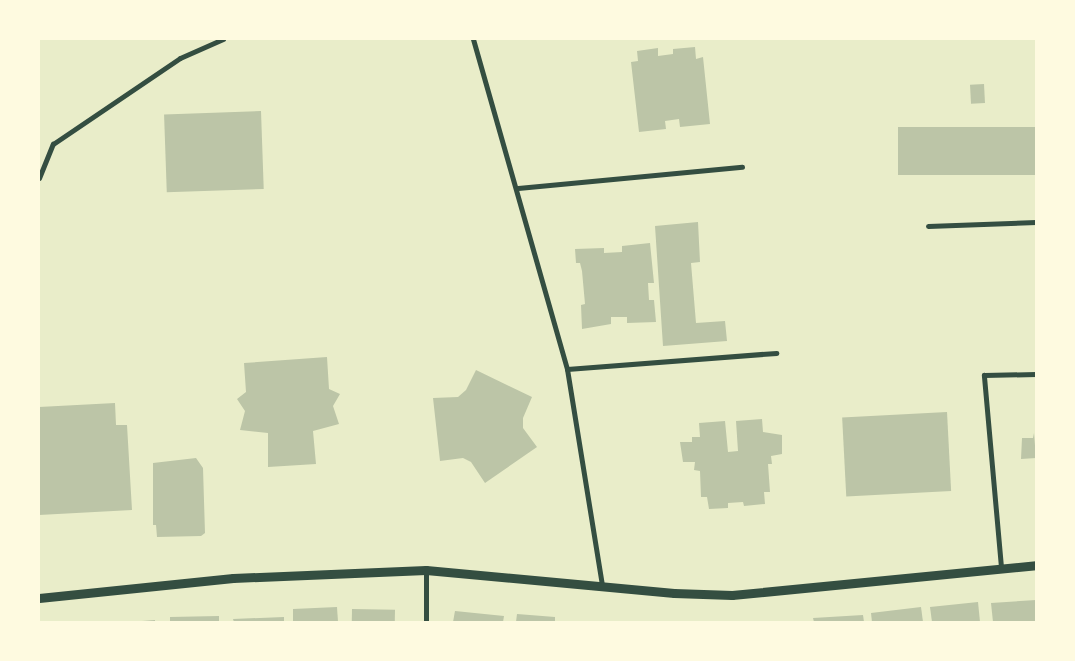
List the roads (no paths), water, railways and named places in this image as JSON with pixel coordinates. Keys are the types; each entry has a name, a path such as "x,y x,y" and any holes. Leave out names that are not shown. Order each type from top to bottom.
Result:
{"street":[{"path":"39,178 54,144 180,58 223,39"},
{"path":"473,39 518,188 567,369 602,586"},
{"path":"518,188 742,167"},
{"path":"928,226 1036,222"},
{"path":"567,369 776,353"},
{"path":"1001,567 984,375 1036,374"},
{"path":"39,598 224,578 426,570 602,586 732,595 1036,564"},
{"path":"426,570 426,622"}]}
